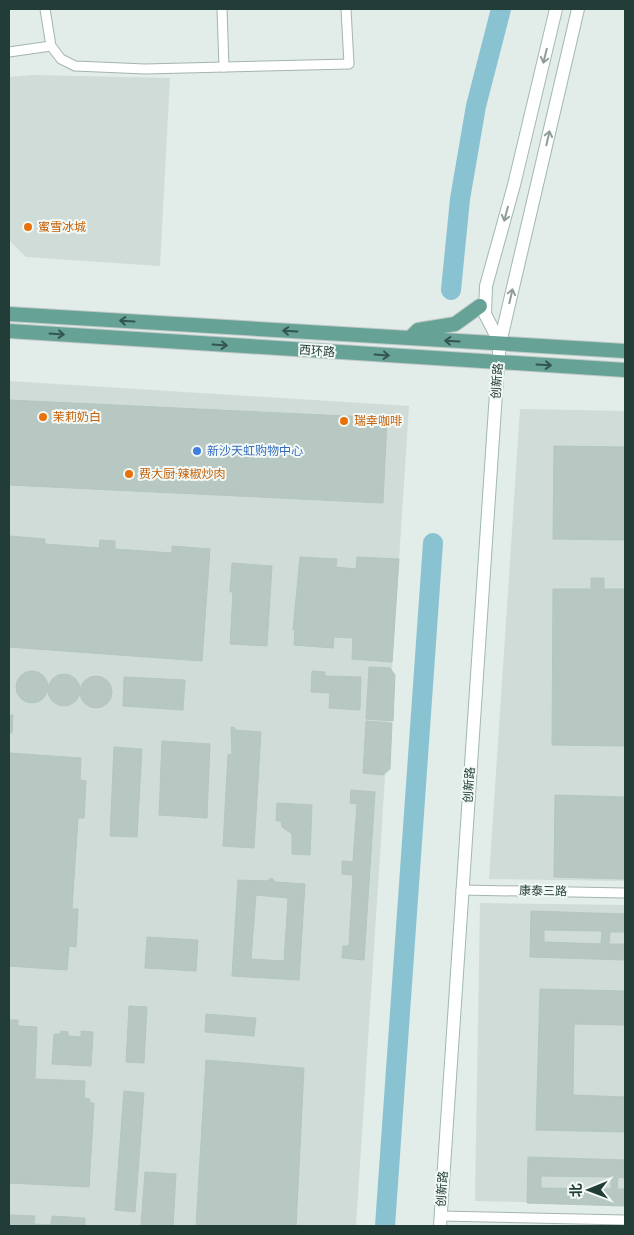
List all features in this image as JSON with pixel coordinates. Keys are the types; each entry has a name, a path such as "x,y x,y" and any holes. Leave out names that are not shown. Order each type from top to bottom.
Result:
{"main road":[{"path":"410,338 418,330 455,324 480,306"},
{"name":"西环路","path":"9,314 625,351"},
{"name":"西环路","path":"9,331 625,370"}],"street":[{"path":"45,9 51,46 61,59 75,66 145,69 349,64 346,9"},
{"path":"222,9 224,67"},
{"path":"500,343 486,314 486,286 516,176 556,9"},
{"name":"创新路","path":"440,1221 461,890 500,343 578,9"},
{"path":"9,52 51,46"},
{"name":"康泰三路","path":"461,890 625,893"},
{"path":"440,1221 625,1220"}],"shaded area":[{"path":"33,75 170,78 160,266 26,257 9,240 9,77"},
{"path":"9,381 409,406 356,1226 9,1226"},
{"path":"520,409 625,411 625,881 489,879"},
{"path":"480,903 625,905 625,1204 475,1201"}],"building":[{"name":"新沙天虹购物中心","path":"9,400 387,418 383,503 9,485"},
{"path":"554,446 625,447 625,540 553,539"},
{"path":"9,536 45,539 45,544 99,548 100,540 115,541 115,549 172,553 172,546 210,549 202,661 9,647"},
{"path":"300,557 337,559 336,567 356,569 357,557 399,559 392,662 352,659 353,638 334,637 333,648 294,645 295,630 293,630"},
{"path":"232,563 272,566 267,646 230,644 233,592 230,592"},
{"path":"591,578 604,578 604,589 625,589 625,746 552,745 553,589 591,589"},
{"path":"369,667 390,668 395,675 393,721 366,719"},
{"path":"32,671 38,672 43,676 47,681 47,693 43,698 38,702 32,703 26,702 21,698 17,693 16,687 17,681 21,676 26,672"},
{"path":"312,671 325,672 325,676 361,677 360,710 329,708 330,693 311,692"},
{"path":"64,674 70,675 75,679 79,684 79,696 75,701 70,705 64,706 58,705 53,701 49,696 48,690 49,684 53,679 58,675"},
{"path":"96,676 102,677 107,681 111,686 111,698 107,703 102,707 96,708 90,707 85,703 81,698 80,692 81,686 85,681 90,677"},
{"path":"124,677 185,680 183,710 123,706"},
{"path":"9,715 13,715 12,733 9,733"},
{"path":"366,721 392,723 390,769 383,775 363,773"},
{"path":"231,727 235,728 235,730 261,732 254,848 223,846 228,754 232,755"},
{"path":"162,741 210,744 207,818 159,815"},
{"path":"114,747 142,749 137,837 110,836"},
{"path":"9,753 81,758 80,780 86,781 84,818 78,818 72,909 78,909 76,947 69,946 67,970 9,966"},
{"path":"351,790 375,792 364,960 342,958 343,946 349,946 353,875 342,874 342,861 353,862 357,804 350,803"},
{"path":"555,795 625,797 625,879 554,877"},
{"path":"277,803 312,805 310,855 292,854 292,834 282,827 281,821 276,821"},
{"path":"272,878 275,882 305,884 299,980 232,976 238,880 267,881","holes":["256,895 288,898 284,961 251,959"]},
{"path":"531,911 625,914 625,932 610,932 609,944 625,944 625,960 530,957","holes":["544,930 602,931 601,944 544,942"]},
{"path":"147,937 198,940 196,971 145,968"},
{"path":"540,989 625,991 625,1025 574,1024 573,1095 625,1097 625,1132 536,1130"},
{"path":"129,1006 147,1007 144,1063 126,1062"},
{"path":"206,1014 256,1018 254,1036 205,1032"},
{"path":"9,1020 18,1020 18,1026 37,1027 35,1079 85,1081 84,1098 90,1099 90,1103 94,1103 89,1187 9,1183"},
{"path":"61,1031 68,1032 68,1036 81,1037 81,1031 93,1032 91,1066 52,1064 54,1034 61,1034"},
{"path":"206,1060 304,1068 296,1226 196,1226"},
{"path":"124,1091 144,1093 135,1212 115,1210"},
{"path":"528,1157 625,1160 625,1178 618,1177 617,1189 625,1189 625,1206 527,1203","holes":["541,1176 611,1177 611,1189 541,1188"]},
{"path":"145,1172 176,1174 173,1226 141,1226"},
{"path":"9,1215 35,1216 34,1224 51,1225 52,1216 85,1218 85,1226 9,1226"}],"waterway":[{"path":"451,290 460,199 476,106 501,9"},
{"path":"385,1226 433,543"}],"place":[{"name":"蜜雪冰城","path":"28,227"},
{"name":"茉莉奶白","path":"43,417"},
{"name":"瑞幸咖啡","path":"344,421"},
{"name":"新沙天虹购物中心","path":"197,451"},
{"name":"费大厨·辣椒炒肉","path":"129,474"}]}
